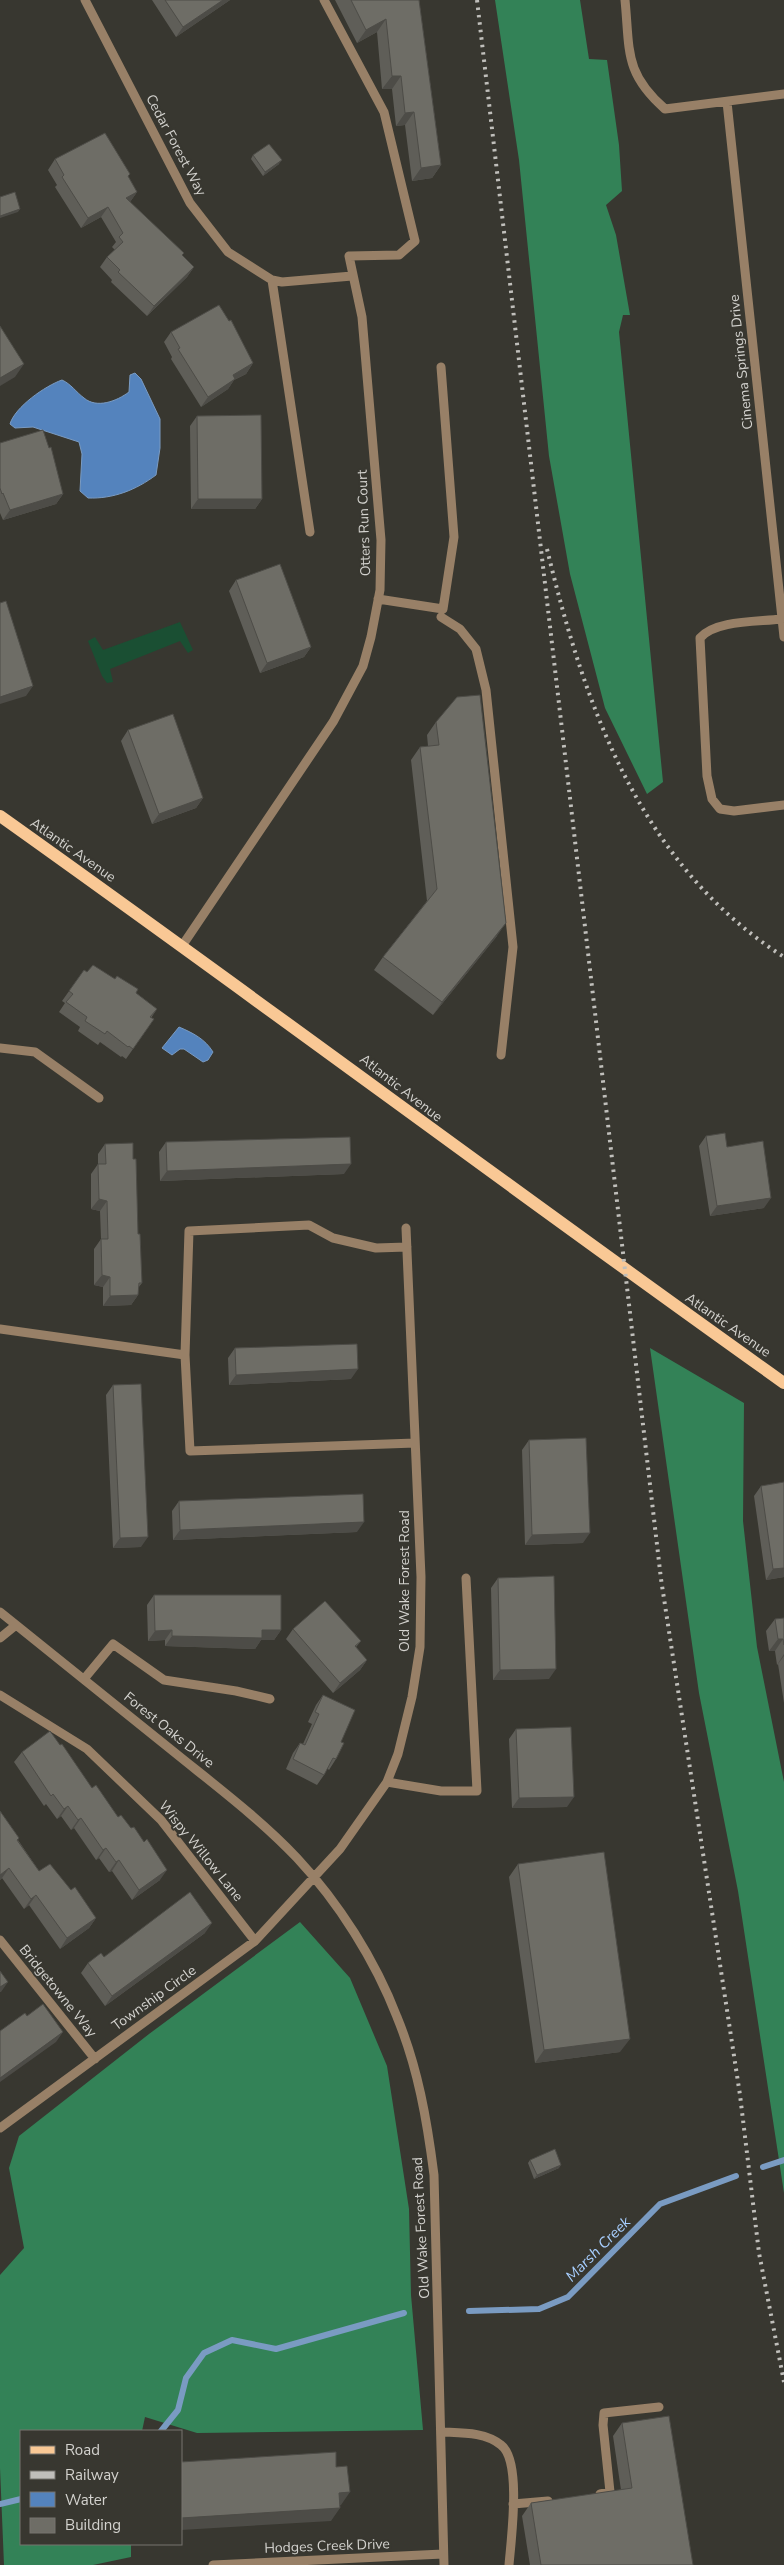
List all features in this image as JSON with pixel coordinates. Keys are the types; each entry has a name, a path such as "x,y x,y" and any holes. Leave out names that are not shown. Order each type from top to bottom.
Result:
{"main road":[{"name":"Atlantic Avenue","path":"0,816 342,1061 434,1132 578,1237 784,1383"}],"street":[{"name":"Cedar Forest Way","path":"85,0 190,203 228,252 272,280"},
{"name":"Otters Run Court","path":"182,946 333,722 363,666 378,599 381,540 377,474 362,317 349,256 400,255 415,241 384,112 324,0"},
{"path":"625,0 632,63 637,79 649,95 665,109 784,94"},
{"name":"Cinema Springs Drive","path":"727,102 784,637"},
{"path":"310,532 272,280 282,282 352,276"},
{"path":"378,599 442,609 454,537 441,367"},
{"path":"442,617 460,629 476,648 486,690 513,947 500,1054"},
{"path":"782,619 718,626 707,631 700,638 707,776 712,799 720,809 734,811 784,806"},
{"path":"0,1048 34,1052 99,1098"},
{"path":"407,1247 368,1246 333,1238 309,1225 189,1231 185,1355 190,1452 415,1442"},
{"name":"Old Wake Forest Road","path":"406,1228 421,1577 420,1647 412,1697 398,1754 387,1782 340,1849 313,1877 342,1914 381,1981 397,2017 417,2074 427,2121 434,2174 444,2565"},
{"path":"0,1329 185,1355"},
{"path":"387,1782 441,1791 477,1791 466,1578"},
{"name":"Forest Oaks Drive","path":"0,1612 249,1814 284,1845 313,1877"},
{"path":"0,1638 16,1625"},
{"path":"84,1679 113,1644 164,1680 236,1691 270,1699"},
{"name":"Wispy Willow Lane","path":"0,1695 87,1749 161,1820 254,1941"},
{"name":"Township Circle","path":"0,2128 254,1941 313,1877"},
{"name":"Bridgetowne Way","path":"0,1940 95,2059"},
{"path":"587,2498 610,2492 603,2425 604,2413 658,2407"},
{"path":"442,2432 478,2434 502,2445 513,2467 510,2565"},
{"path":"513,2504 561,2501"},
{"name":"Hodges Creek Drive","path":"213,2565 443,2554"}],"green space":[{"path":"495,0 580,0 589,59 607,60 619,145 622,191 606,205 616,235 630,315 623,315 619,332 663,782 647,794 605,708 570,574 549,456 519,160"},
{"path":"180,622 193,650 188,653 180,641 110,669 113,682 107,683 102,676 88,641 95,637 103,650"},
{"path":"650,1348 744,1403 743,1521 757,1647 784,1782 784,2193 738,1891 699,1693"},
{"path":"300,1922 350,1978 387,2066 409,2209 411,2295 423,2430 197,2433 145,2417 142,2430 20,2430 20,2545 131,2545 131,2557 93,2565 4,2565 0,2468 0,2275 24,2248 9,2168 19,2136 149,2034"}],"water":[{"path":"135,373 141,379 160,419 160,448 156,475 132,489 106,497 88,498 80,491 82,454 79,442 33,427 15,428 10,424 13,417 24,404 47,387 62,380 89,401 101,403 113,401 129,392 130,375"},
{"path":"179,1027 198,1037 210,1047 213,1052 208,1060 203,1062 184,1049 180,1049 172,1055 162,1048"}],"building":[{"path":"165,0 223,0 183,27"},
{"path":"351,0 419,0 441,165 421,168 414,112 405,113 401,76 392,76 386,19 366,30"},
{"path":"105,133 130,174 128,176 137,192 126,198 184,253 182,255 194,267 154,306 118,272 120,270 107,257 123,242 119,237 123,233 108,207 88,218 62,177 64,175 55,159"},
{"path":"269,144 282,160 265,172 253,155"},
{"path":"15,192 20,209 0,216 0,197"},
{"path":"219,305 229,321 231,320 253,363 233,375 235,379 208,397 178,349 180,348 171,332"},
{"path":"0,326 24,364 0,378"},
{"path":"261,415 262,499 198,499 197,416"},
{"path":"43,430 49,448 51,447 63,494 10,510 0,488 0,443"},
{"path":"280,564 311,647 267,663 236,580"},
{"path":"6,601 33,686 0,697 0,603"},
{"path":"480,695 506,923 442,1002 383,957 437,889 420,747 439,745 436,722 457,697"},
{"path":"173,714 203,798 159,814 128,730"},
{"path":"93,965 115,979 117,976 138,989 136,993 157,1009 150,1017 154,1019 133,1049 107,1031 105,1034 85,1021 87,1017 66,1002 73,994 69,991 84,970 87,972"},
{"path":"725,1133 727,1147 763,1141 771,1198 717,1206 706,1136"},
{"path":"350,1137 351,1164 167,1171 166,1142"},
{"path":"133,1143 133,1159 136,1159 138,1234 140,1234 142,1283 139,1283 138,1295 110,1296 110,1277 102,1275 101,1239 108,1239 107,1201 99,1199 98,1164 106,1164 105,1144"},
{"path":"357,1344 358,1369 236,1375 235,1348"},
{"path":"141,1384 148,1537 120,1538 113,1385"},
{"path":"586,1438 590,1533 532,1535 529,1440"},
{"path":"784,1482 784,1568 773,1569 761,1486"},
{"path":"363,1494 364,1522 180,1530 179,1501"},
{"path":"554,1576 556,1669 500,1670 498,1578"},
{"path":"154,1595 281,1595 281,1630 262,1630 262,1638 172,1636 172,1630 155,1631"},
{"path":"325,1601 361,1641 355,1646 367,1660 340,1683 293,1629"},
{"path":"784,1618 784,1645 783,1639 778,1639 775,1619"},
{"path":"323,1695 355,1710 341,1742 344,1743 336,1759 333,1758 324,1775 293,1759 300,1743 305,1745 319,1714 315,1712"},
{"path":"571,1727 574,1797 519,1798 516,1729"},
{"path":"50,1731 60,1745 62,1744 92,1788 96,1785 118,1817 121,1815 131,1828 134,1827 144,1842 147,1839 167,1870 139,1890 119,1860 116,1862 106,1848 103,1850 81,1818 78,1820 68,1806 64,1809 53,1794 51,1796 22,1752"},
{"path":"0,1811 19,1838 17,1840 39,1871 50,1864 71,1890 75,1887 96,1918 67,1938 36,1895 31,1899 9,1868 0,1875"},
{"path":"604,1852 630,2039 544,2050 518,1864"},
{"path":"190,1892 212,1923 112,1996 88,1963 101,1953 104,1957"},
{"path":"0,1971 8,1982 0,1987"},
{"path":"43,2004 63,2032 0,2078 0,2031 25,2013 27,2016"},
{"path":"555,2149 561,2165 537,2175 530,2160"},
{"path":"669,2416 693,2565 541,2565 531,2503 632,2488 622,2423"},
{"path":"336,2452 336,2467 347,2466 350,2492 339,2493 340,2508 182,2518 182,2462"}],"waterway":[{"name":"Marsh Creek","path":"763,2167 784,2160"},
{"name":"Marsh Creek","path":"469,2311 539,2309 568,2297 660,2204 736,2176"},
{"name":"Marsh Creek","path":"162,2430 178,2410 186,2378 204,2353 232,2340 276,2349 404,2313"},
{"name":"Marsh Creek","path":"0,2504 20,2499"}],"railway":[{"path":"477,0 661,1579 740,2095 759,2253 784,2382"},
{"path":"547,549 562,608 580,666 601,723 626,778 656,829 692,877 734,920 784,957"}]}
